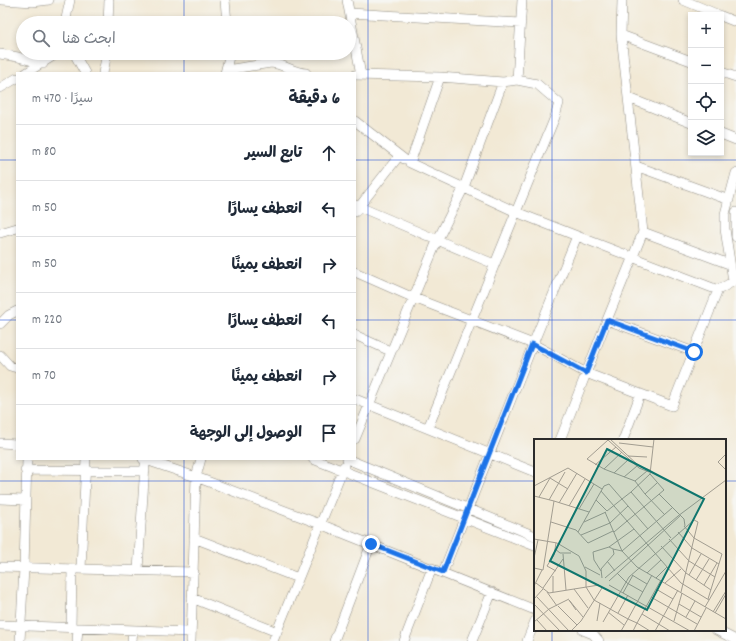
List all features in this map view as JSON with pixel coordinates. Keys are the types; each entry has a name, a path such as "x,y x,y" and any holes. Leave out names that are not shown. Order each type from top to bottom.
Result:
{"street":[{"path":"2,0 33,2 49,0"},
{"path":"67,16 70,0"},
{"path":"108,16 109,0"},
{"path":"225,0 226,16"},
{"path":"347,0 350,16"},
{"path":"517,80 522,0"},
{"path":"560,439 631,258 643,232 621,35 622,0"},
{"path":"683,0 713,12"},
{"path":"350,13 520,22"},
{"path":"724,17 736,22"},
{"path":"621,35 688,60"},
{"path":"0,54 16,57"},
{"path":"29,60 43,64"},
{"path":"28,72 48,60"},
{"path":"78,60 84,72"},
{"path":"103,72 106,60"},
{"path":"228,60 225,72 271,63 278,63 296,72"},
{"path":"356,60 358,75 440,77 503,82 517,80 538,84 559,103 548,135 428,428"},
{"path":"724,73 736,77"},
{"path":"410,163 440,77"},
{"path":"0,88 16,79"},
{"path":"356,437 370,405 390,351 414,298 437,241 464,187 503,82"},
{"path":"629,98 688,121"},
{"path":"356,122 410,163 516,212 631,258 718,290"},
{"path":"724,135 736,140"},
{"path":"399,156 356,209 494,264"},
{"path":"636,166 729,200"},
{"path":"356,272 414,298 532,344 586,373 672,406 718,290 734,281 729,264 724,230 725,214 736,173"},
{"path":"736,212 736,238"},
{"path":"0,233 16,228"},
{"path":"643,232 729,264"},
{"path":"443,572 491,453 532,344 577,236"},
{"path":"0,322 16,312"},
{"path":"607,320 694,352"},
{"path":"356,335 390,351"},
{"path":"0,355 10,366 16,368"},
{"path":"623,439 640,395"},
{"path":"356,399 534,472"},
{"path":"0,444 16,444"},
{"path":"20,641 24,568 25,470 27,460"},
{"path":"77,641 74,628 86,460"},
{"path":"138,570 145,471 144,460"},
{"path":"147,460 196,476 443,572 534,610"},
{"path":"0,625 133,630 191,636 196,476 201,460"},
{"path":"316,460 534,546"},
{"path":"273,641 347,460"},
{"path":"349,460 534,536"},
{"path":"25,470 145,471"},
{"path":"0,499 25,500"},
{"path":"194,538 298,578"},
{"path":"334,641 371,544"},
{"path":"0,567 194,572"},
{"path":"404,641 432,568"},
{"path":"472,641 492,592"},
{"path":"192,598 277,632"},
{"path":"527,641 534,624"},
{"path":"132,641 133,630"},
{"path":"586,631 593,634 599,641"},
{"path":"718,631 736,640"}],"route":[{"path":"371,544 443,572 491,453 532,344 586,373 607,320 694,352"}]}
